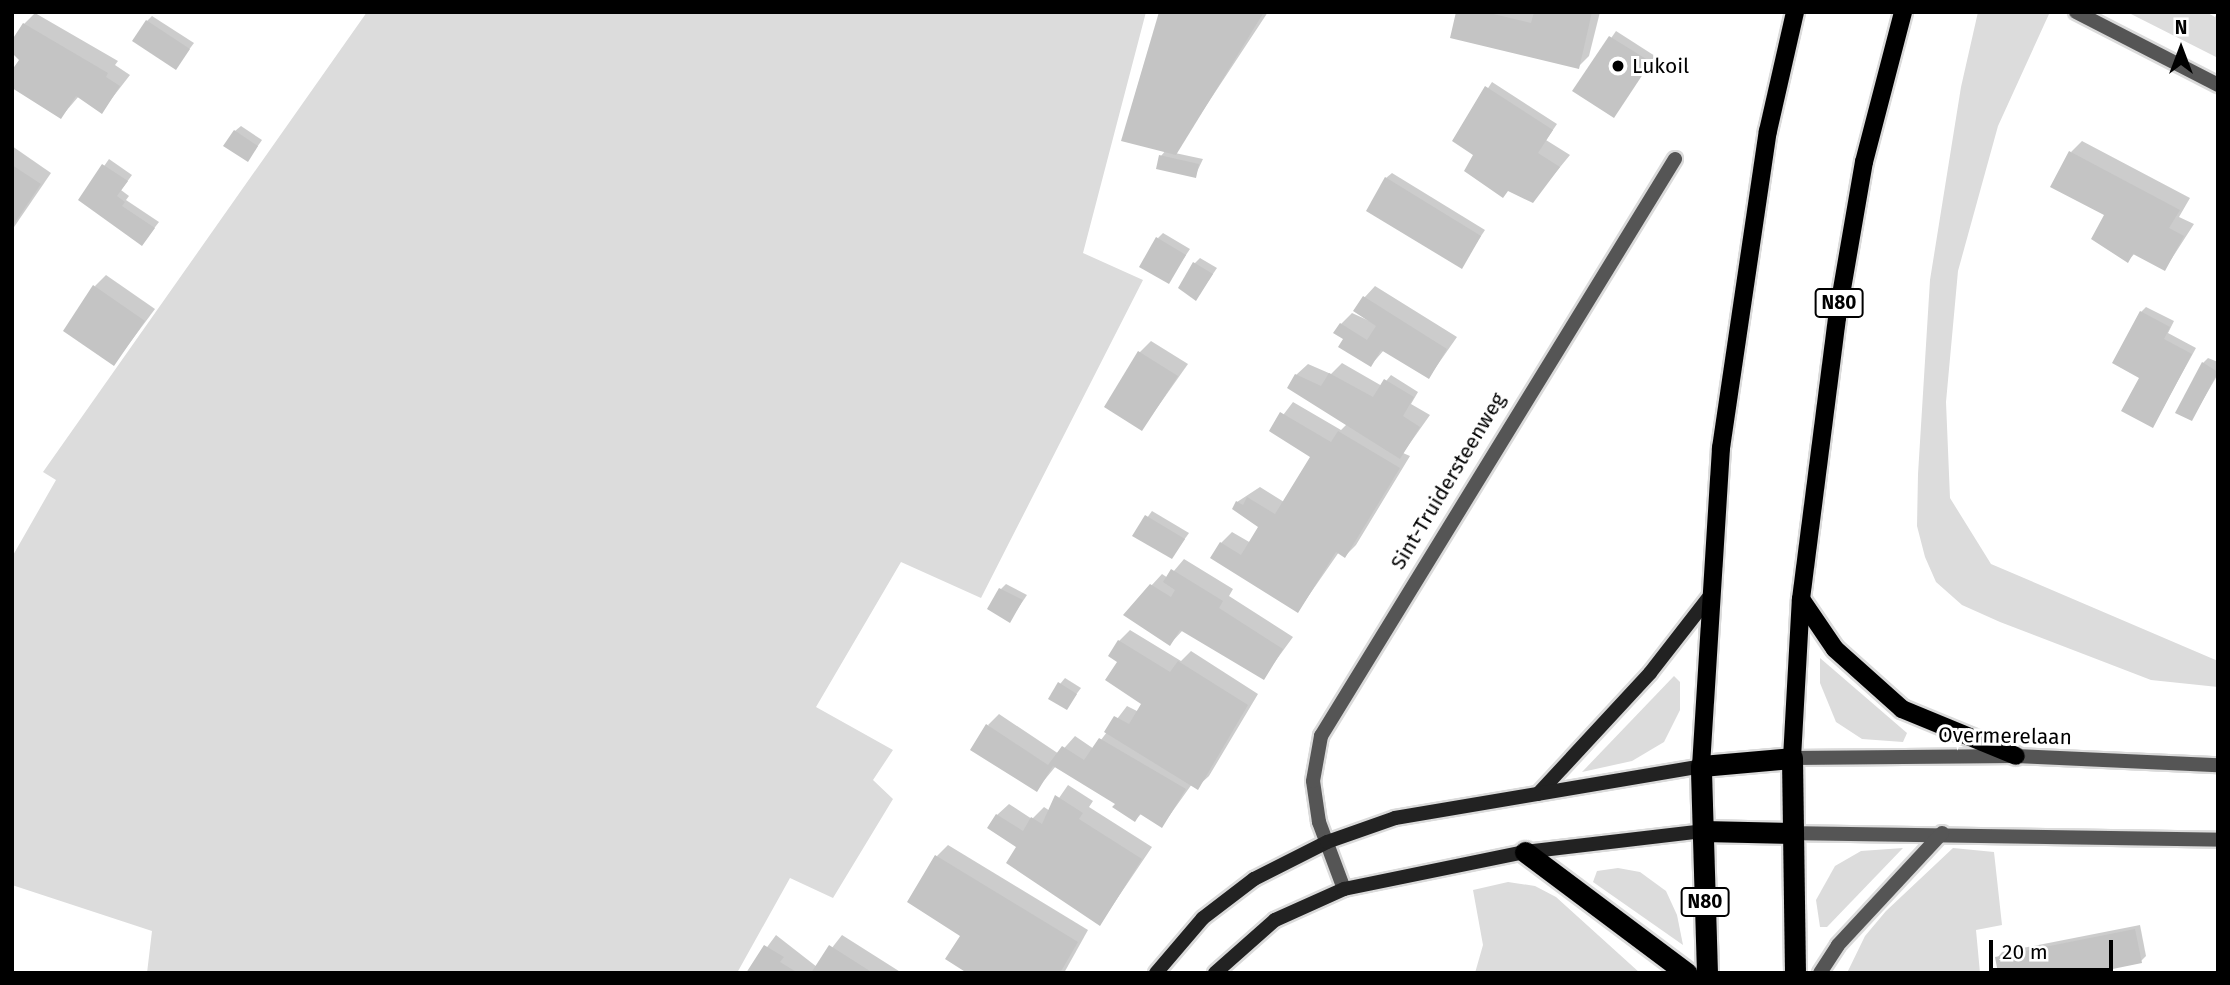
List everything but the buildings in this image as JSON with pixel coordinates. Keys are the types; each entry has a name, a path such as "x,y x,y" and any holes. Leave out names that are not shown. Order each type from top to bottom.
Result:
{"highway":[{"path":"1701,766 1792,758"},
{"name":"N80","path":"1792,758 1796,973"},
{"name":"N80","path":"1701,766 1707,973"},
{"path":"1703,831 1792,833"},
{"path":"1525,852 1687,973"}],"main road":[{"name":"N80","path":"1701,766 1721,448 1738,312 1769,131 1795,12"},
{"name":"N80","path":"1792,758 1801,599 1837,318 1864,162 1903,12"},
{"path":"1538,794 1650,673 1710,596"},
{"path":"1801,599 1835,649 1902,709 2016,756"},
{"path":"1156,973 1203,918 1254,879 1326,842 1395,818 1701,766"},
{"path":"1214,973 1275,920 1344,889 1525,852 1703,831"}],"street":[{"path":"2076,12 2218,85"},
{"name":"Sint-Truidersteenweg","path":"1344,889 1326,842 1313,781 1321,736 1675,159"},
{"name":"Overmerelaan","path":"1792,758 2016,756 2218,765"},
{"path":"1792,833 1942,833 2218,840"},
{"path":"1820,973 1838,945 1942,833"}],"shaded area":[{"path":"367,12 1146,12 1083,253 1143,280 981,598 901,562 816,707 893,750 873,780 893,799 833,898 790,878 737,973 147,973 152,931 12,885 12,557 56,480 43,472"},
{"path":"1978,12 2049,14 1998,126 1958,271 1946,402 1950,498 1991,564 2218,661 2218,687 2151,680 2000,622 1962,605 1936,582 1925,557 1917,526 1930,280 1961,87"},
{"path":"2127,12 2206,12 2215,17 2218,12 2218,58"},
{"path":"1820,658 1907,733 1903,742 1862,739 1836,722 1820,683"},
{"path":"1674,676 1680,682 1680,710 1664,742 1632,761 1582,772"},
{"path":"1903,848 1827,927 1820,927 1816,900 1835,866 1861,851"},
{"path":"1953,848 1994,852 2002,925 1976,930 1980,973 1847,973 1865,936 1886,911"},
{"path":"1618,868 1640,872 1666,891 1677,915 1683,945 1593,882 1597,871"},
{"path":"1508,882 1535,886 1556,897 1640,973 1475,973 1483,945 1473,890"}],"place":[{"name":"Lukoil","path":"1618,66"}]}
